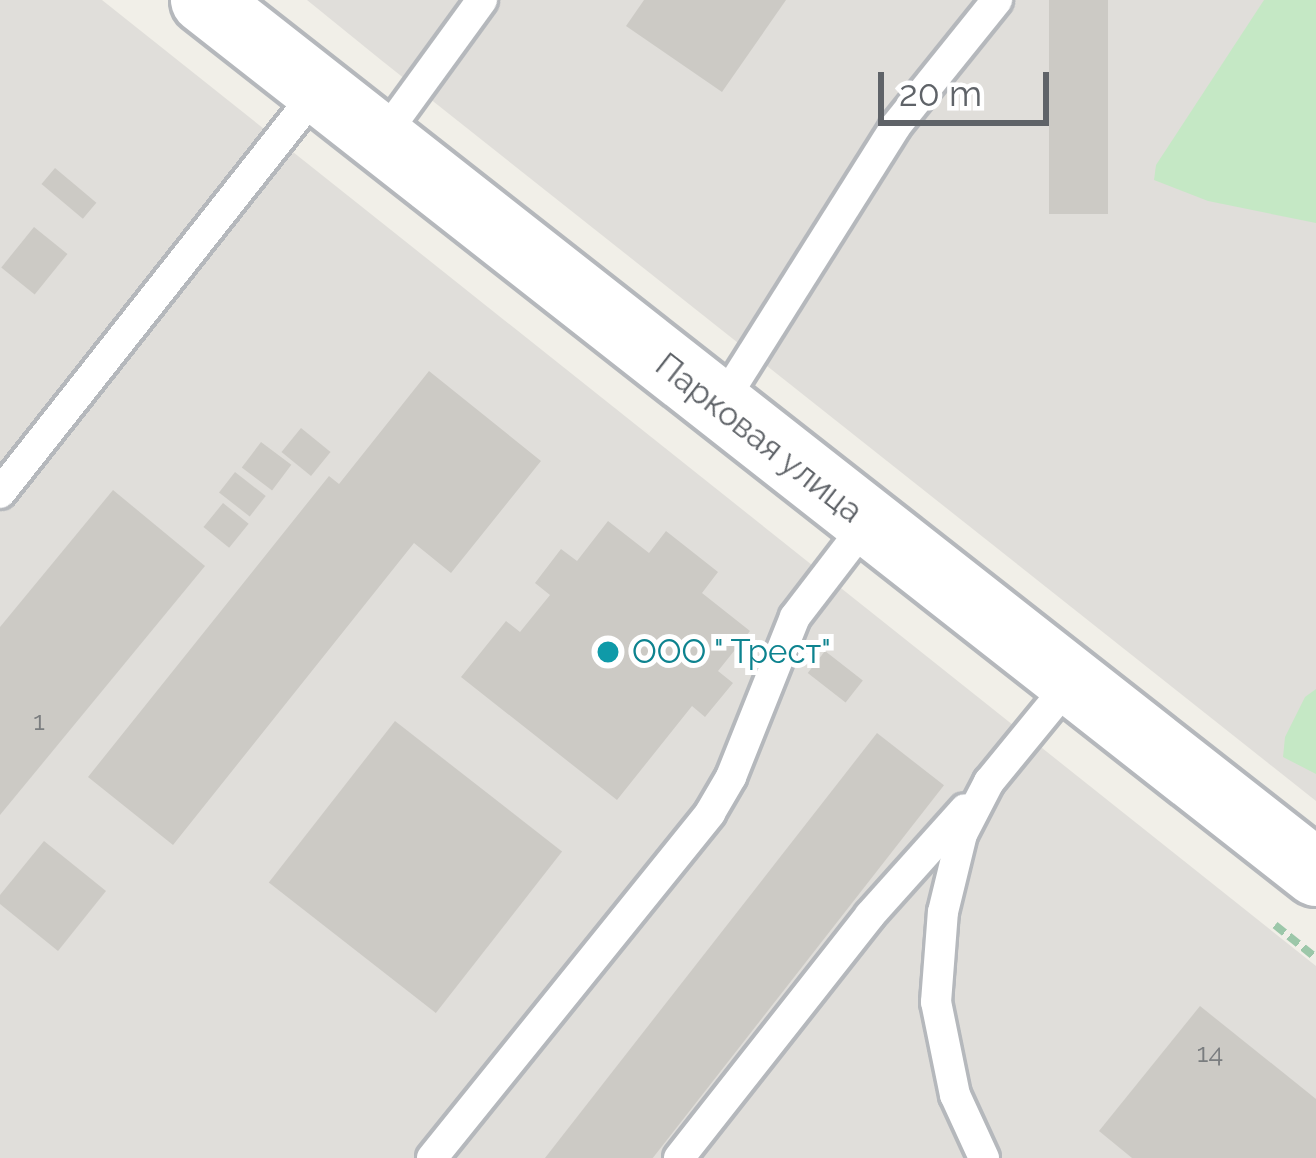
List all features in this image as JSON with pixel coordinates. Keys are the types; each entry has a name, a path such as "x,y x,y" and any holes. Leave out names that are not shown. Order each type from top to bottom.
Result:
{"main road":[{"name":"Парковая улица","path":"204,0 1316,873"}],"lane":[{"path":"381,140 482,0"},
{"path":"719,407 895,127 997,0"},
{"path":"0,493 318,90"},
{"path":"432,1158 710,812 731,777 795,616 867,523"},
{"path":"679,1158 870,915 1070,683"},
{"path":"984,1158 955,1095 936,1002 943,912 962,834 989,782"}],"shaded area":[{"path":"0,0 102,0 1316,966 1316,1158 0,1158"},
{"path":"307,0 1316,0 1316,801 381,60"}],"green space":[{"path":"1264,0 1316,0 1316,223 1208,201 1154,180 1156,165"},
{"path":"1316,689 1316,774 1283,757 1285,737 1305,697"}],"building":[{"path":"644,0 786,0 722,92 626,26"},
{"path":"1049,0 1108,0 1108,214 1049,214"},
{"path":"55,168 96,203 83,219 42,184"},
{"path":"34,227 67,254 35,294 1,267"},
{"path":"429,371 541,461 451,573 414,543 173,845 88,777 329,476 339,484"},
{"path":"301,428 331,452 311,476 281,452"},
{"path":"261,442 291,465 272,490 242,468"},
{"path":"235,472 266,496 250,516 219,492"},
{"path":"113,490 205,566 0,815 0,627"},
{"path":"223,503 249,524 229,548 203,527"},
{"name":"ООО \" Трест\"","path":"608,521 649,553 666,531 718,572 702,593 750,631 718,671 733,683 705,717 692,706 617,800 461,677 506,621 520,632 550,595 535,583 561,549 577,561"},
{"path":"825,651 863,681 846,703 808,673"},
{"path":"395,721 562,852 436,1013 269,883"},
{"path":"877,733 944,785 653,1158 545,1158"},
{"path":"44,841 106,891 58,951 0,904 0,895"},
{"path":"1200,1006 1316,1099 1316,1158 1132,1158 1099,1131"}],"place":[{"name":"ООО \" Трест\"","path":"608,652"}]}
